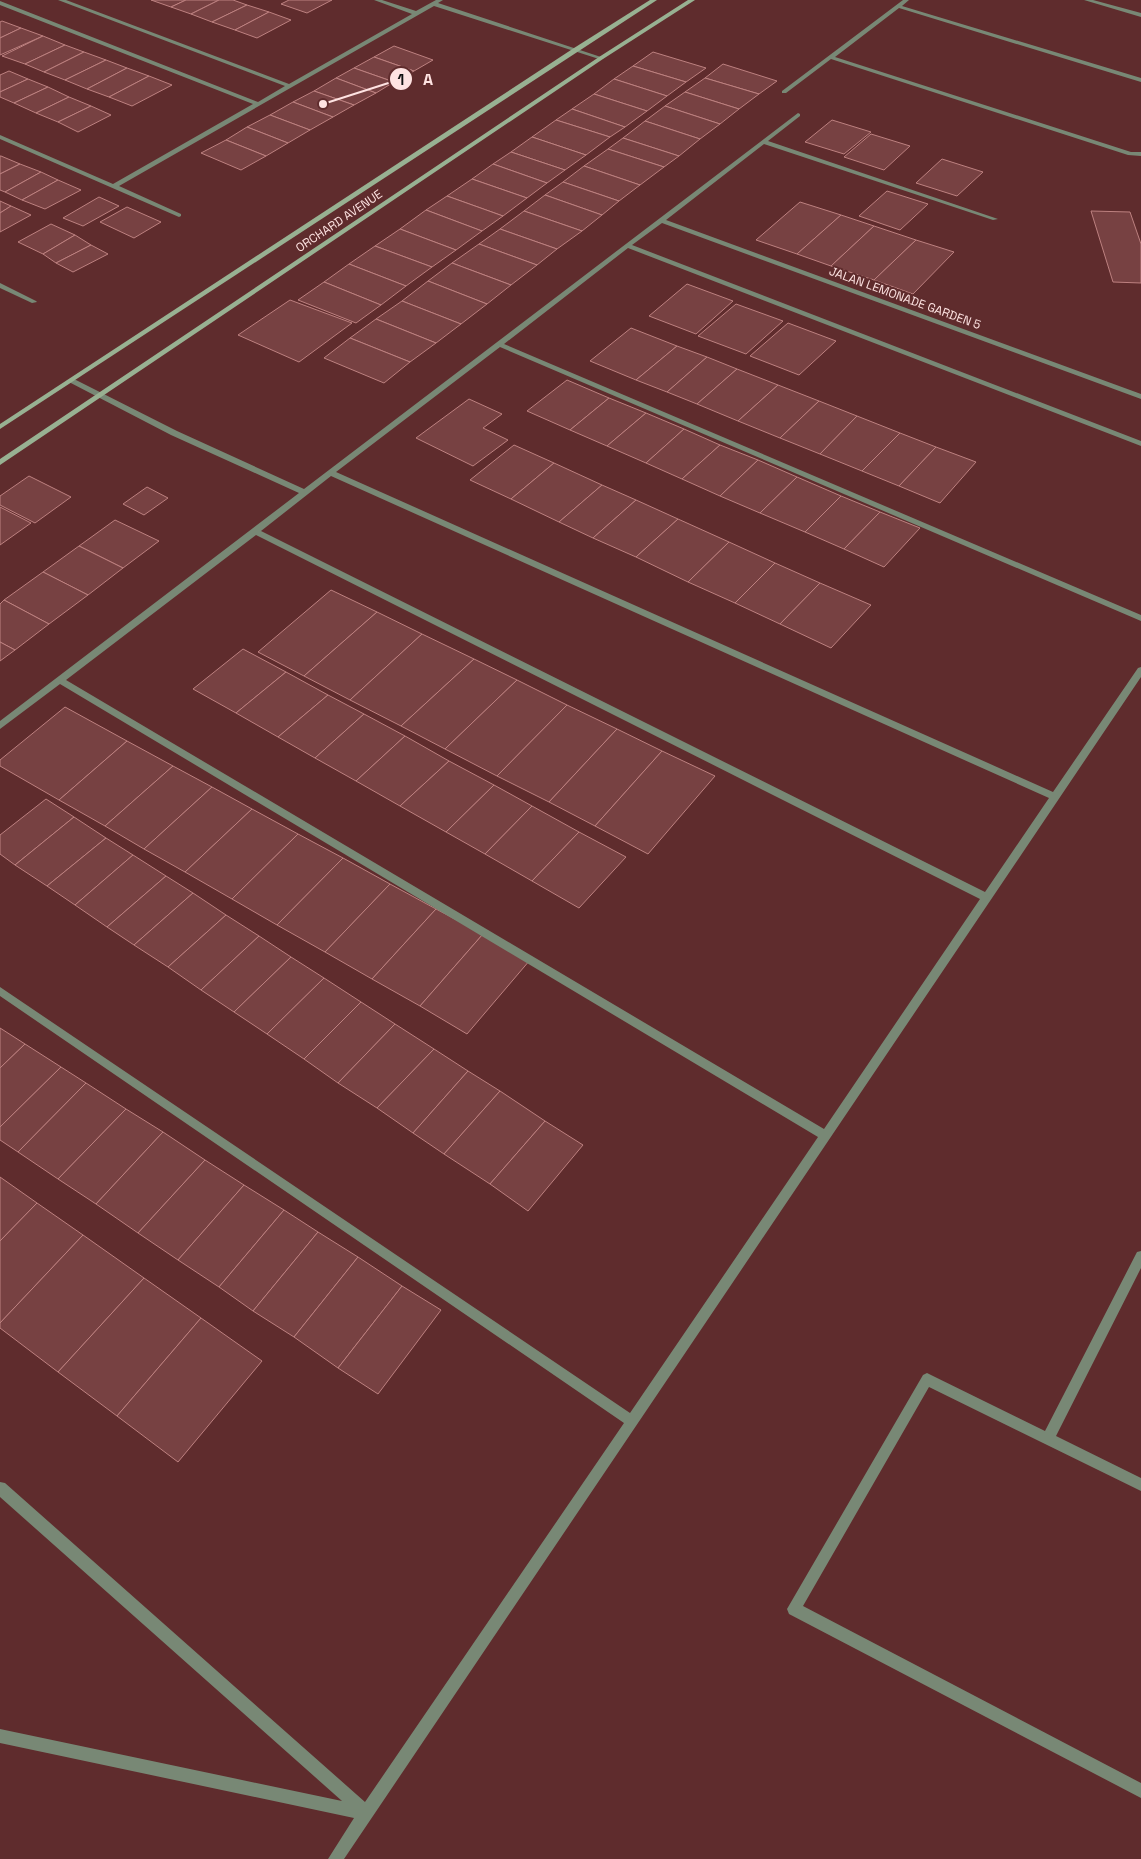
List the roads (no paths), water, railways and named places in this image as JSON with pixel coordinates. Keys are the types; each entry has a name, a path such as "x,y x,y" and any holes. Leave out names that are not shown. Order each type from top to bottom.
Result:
{"street":[{"path":"62,0 288,86"},
{"path":"377,0 418,14"},
{"path":"113,187 440,0"},
{"name":"ORCHARD AVENUE","path":"0,427 576,48 654,0"},
{"name":"ORCHARD AVENUE","path":"0,463 601,58 692,0"},
{"path":"784,92 906,0"},
{"path":"1087,0 1141,15"},
{"path":"0,3 258,104"},
{"path":"434,4 576,48 601,58"},
{"path":"898,6 1141,80"},
{"path":"830,57 1130,154 1141,154"},
{"path":"0,726 798,115"},
{"path":"0,137 179,216"},
{"path":"764,142 995,219"},
{"name":"JALAN LEMONADE GARDEN 5","path":"661,220 1141,397"},
{"path":"628,246 1141,444"},
{"path":"0,285 34,302"},
{"path":"499,344 1141,618"},
{"path":"71,381 174,433 305,493"},
{"path":"332,473 1055,797"},
{"path":"255,531 987,898"},
{"path":"335,1859 1141,670"},
{"path":"60,680 825,1135"},
{"path":"0,992 632,1421"},
{"path":"1048,1438 1141,1256"},
{"path":"1141,1484 927,1379 794,1609 1141,1791"},
{"path":"0,1488 366,1813"},
{"path":"0,1736 366,1813"}],"place":[{"name":"A","path":"323,104"}]}
